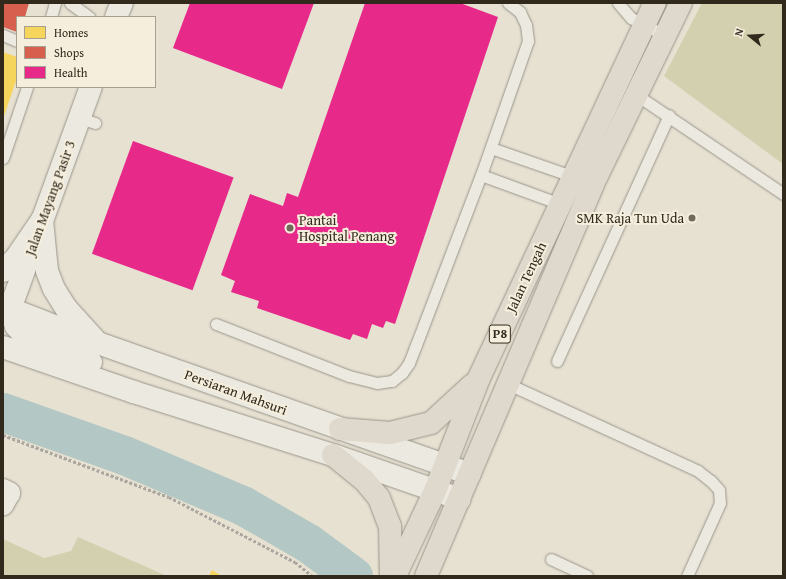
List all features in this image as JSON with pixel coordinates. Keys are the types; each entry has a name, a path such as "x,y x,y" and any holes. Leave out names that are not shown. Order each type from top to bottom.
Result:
{"main road":[{"name":"Jalan Tengah","path":"426,576 460,499 506,383 581,211 583,180 644,25 655,3"},
{"name":"Jalan Tengah","path":"395,576 435,491 479,378 561,204 583,180 635,94 681,3"},
{"path":"340,428 390,433 431,423 479,378"},
{"path":"333,455 364,480 379,498 390,526 391,576"}],"street":[{"path":"116,16 122,3"},
{"name":"Jalan Mayang Pasir 3","path":"5,310 42,220 87,120 91,88"},
{"path":"3,271 16,258 42,220"},
{"path":"42,220 47,271 54,289 66,308 98,343"},
{"path":"5,310 22,333 107,370 134,392"},
{"name":"Persiaran Mahsuri","path":"5,310 470,474"},
{"name":"Persiaran Mahsuri","path":"3,347 134,392 333,455 460,499"}],"lane":[{"path":"50,16 56,3"},
{"path":"70,3 88,16"},
{"path":"216,324 349,376 377,383 392,380 409,363 491,148 528,41 526,25 520,12 508,3"},
{"path":"618,3 631,18 664,35"},
{"path":"3,36 16,41"},
{"path":"3,158 27,88"},
{"path":"635,94 669,115 783,194"},
{"path":"557,361 669,115"},
{"path":"491,148 583,180"},
{"path":"481,175 581,211"},
{"path":"506,383 698,471 711,481 719,490 720,503 687,576"},
{"path":"551,559 587,576"}],"path":[{"path":"3,435 169,496 295,562 312,576"}],"shaded area":[{"path":"702,3 783,3 783,164 664,76"},
{"path":"78,537 167,576 3,576 3,539 44,558 71,551"}],"building: Homes":[{"path":"3,52 16,57 16,81 3,119"},
{"path":"212,570 222,576 209,576"}],"building: Shops":[{"path":"3,3 29,3 25,16 16,16 16,32 3,27"}],"building: Health":[{"path":"190,3 314,3 282,89 173,48"},
{"path":"365,3 460,3 498,17 395,324 386,321 383,328 372,324 367,339 353,334 350,340 257,308 259,301 231,292 235,281 221,275 250,194 283,206 287,193 298,197"},
{"path":"133,141 234,178 193,290 92,254"}],"waterway":[{"path":"3,412 124,455 242,505 308,543 353,576"}],"place":[{"name":"SMK Raja Tun Uda","path":"692,218"},
{"name":"Pantai Hospital Penang","path":"290,228"}]}
